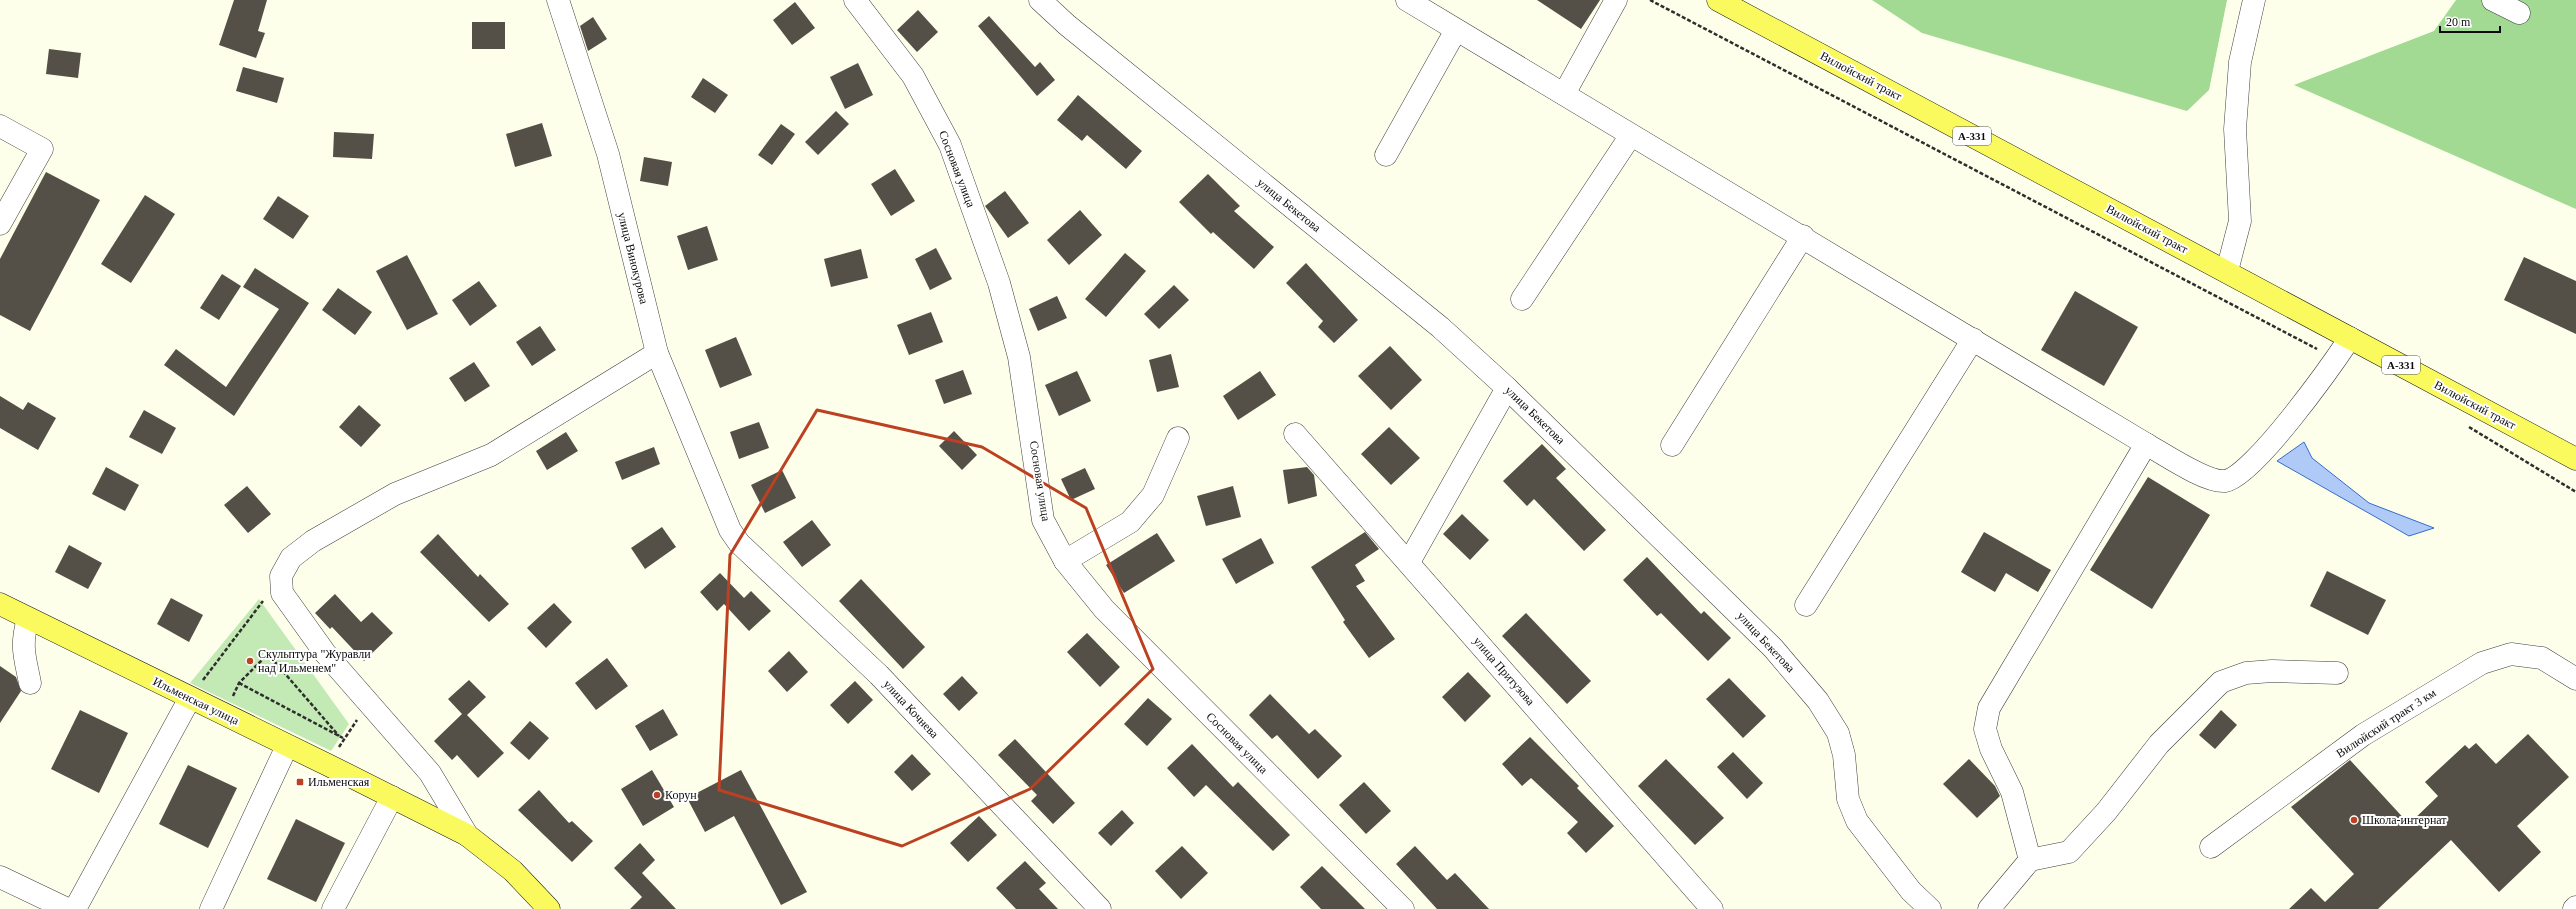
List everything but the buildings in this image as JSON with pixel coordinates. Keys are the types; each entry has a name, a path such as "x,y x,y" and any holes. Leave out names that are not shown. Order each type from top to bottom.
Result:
{"main road":[{"name":"Вилюйский тракт","path":"1718,0 2576,459"},
{"name":"Ильменская улица","path":"0,604 467,835 513,871 549,909"}],"street":[{"name":"улица Винокурова","path":"558,0 608,154 657,353 721,511"},
{"name":"Сосновая улица","path":"855,0 914,76 950,145 1001,290 1020,364 1043,520 1065,561 1104,609 1403,909"},
{"name":"улица Бекетова","path":"1040,0 1067,25 1440,327 1507,388 1773,648 1818,701 1838,733 1844,755 1848,799 1857,821 1911,892 1930,909"},
{"path":"1407,0 1631,135 1803,236 2146,444 2206,477 2224,481 2236,478 2254,462 2321,382 2350,338"},
{"path":"1564,94 1616,0"},
{"path":"2227,271 2240,222 2235,129 2240,62 2254,0"},
{"path":"2493,0 2519,13"},
{"path":"1386,155 1456,30"},
{"path":"0,126 42,149 0,224"},
{"path":"1522,299 1631,135"},
{"path":"1672,445 1803,236"},
{"path":"1806,605 1973,339"},
{"path":"467,835 430,773 325,653 282,593 281,576 291,558 312,541 395,494 491,455 657,353"},
{"path":"1409,562 1507,388"},
{"name":"улица Притузова","path":"1296,434 1712,909"},
{"path":"1065,561 1130,522 1153,495 1178,438"},
{"path":"2030,860 2012,792 1991,749 1985,729 1989,708 2146,444"},
{"name":"улица Кочнева","path":"721,511 739,543 879,676 1100,909"},
{"path":"28,619 22,638 30,683"},
{"name":"Вилюйский тракт 3 км","path":"2211,847 2363,735 2482,663 2511,654 2542,658 2576,679"},
{"path":"1989,909 2030,860 2070,852 2106,812 2158,744 2220,682 2246,673 2272,671 2337,673"},
{"path":"74,909 190,698"},
{"path":"211,909 287,746"},
{"path":"332,909 392,797"},
{"path":"0,877 67,909"}],"path":[{"path":"1650,0 2336,359"},
{"path":"2467,426 2576,492"},
{"path":"190,698 281,576"},
{"path":"223,714 239,683 268,654 339,736"},
{"path":"239,683 343,738"},
{"path":"330,766 343,738 370,704"}],"highlighted area":[{"path":"817,410 982,447 1086,508 1153,669 1030,789 902,846 719,790 730,555"}],"green space":[{"path":"1872,0 2227,0 2209,90 2187,111 1922,33"},
{"path":"2456,0 2576,0 2576,209 2294,85 2434,31"},
{"path":"259,599 349,724 331,751 190,683"}],"water":[{"path":"2304,442 2312,458 2369,503 2434,528 2409,536 2277,461"}],"place":[{"name":"Скульптура \"Журавли над Ильменем\"","path":"250,661"},
{"name":"Ильменская","path":"300,782"},
{"name":"Корун","path":"657,795"},
{"name":"Школа-интернат","path":"2354,820"}]}
